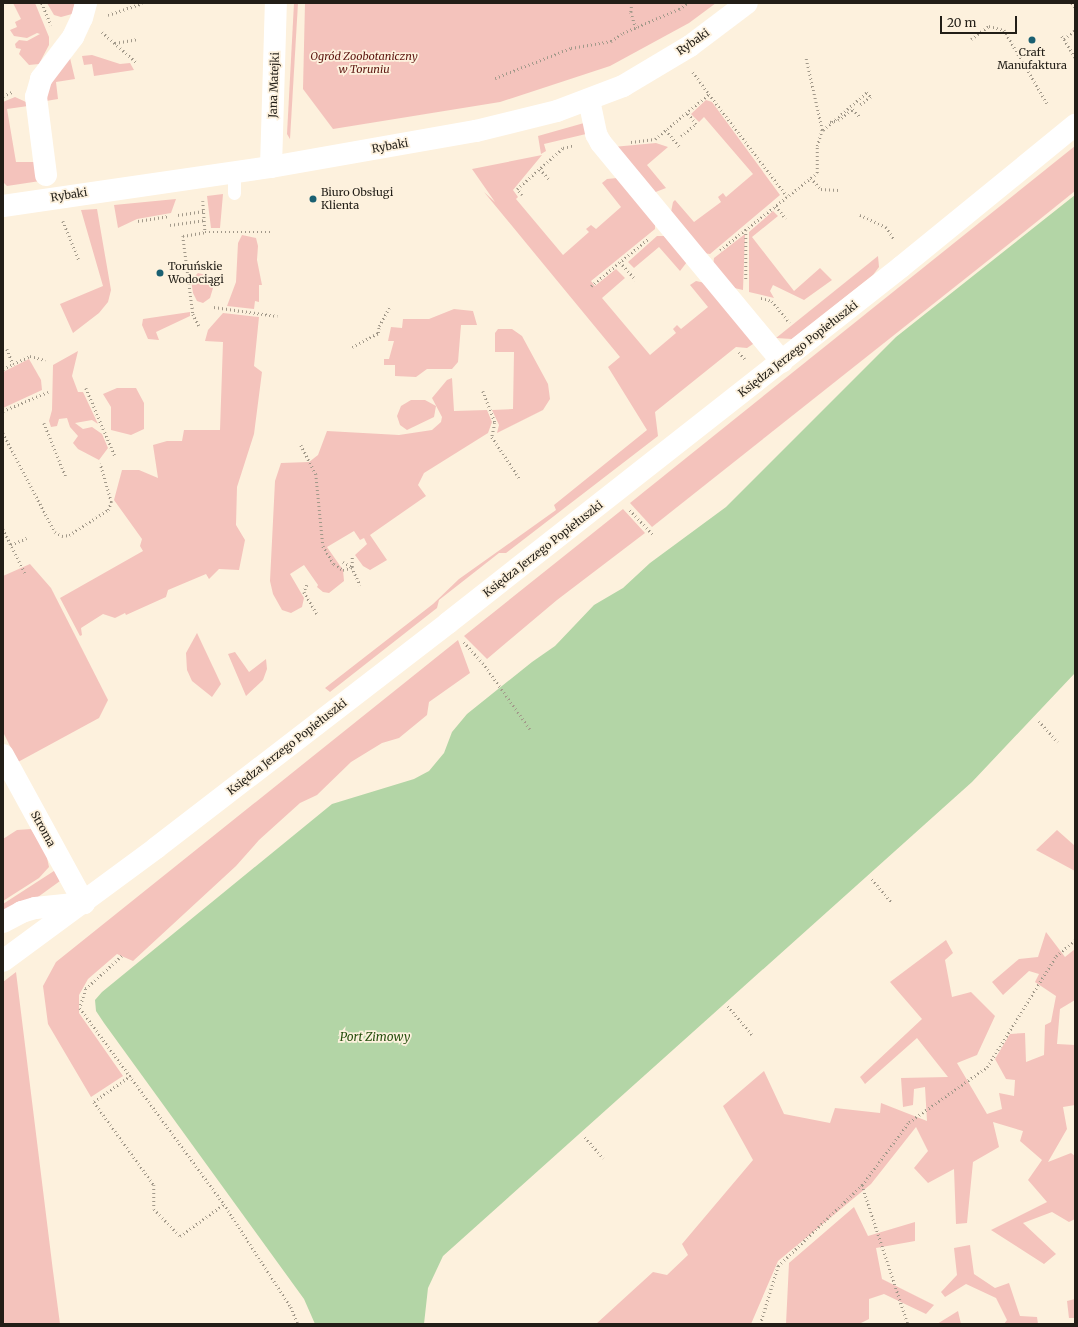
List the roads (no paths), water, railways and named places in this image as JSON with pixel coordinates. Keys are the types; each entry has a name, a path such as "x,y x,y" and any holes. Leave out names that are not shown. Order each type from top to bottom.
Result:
{"street":[{"name":"Jana Matejki","path":"271,167 276,3"},
{"name":"Rybaki","path":"3,206 51,199 102,197 234,171 271,167 490,128 588,100 623,86 651,70 747,3"},
{"path":"46,176 36,97 41,79 72,37 86,14"},
{"path":"588,100 596,134 601,143 782,362"},
{"name":"Księdza Jerzego Popiełuszki","path":"3,961 84,903 615,493 782,362 1075,125"},
{"name":"Stroma","path":"3,755 84,903"},
{"path":"3,922 22,912 35,908 84,903"}],"lane":[{"path":"234,171 234,193"},
{"path":"46,176 51,199"}],"water":[{"name":"Port Zimowy","path":"1075,195 1075,673 972,782 443,1256 428,1288 424,1324 315,1324 304,1299 104,1023 96,1011 95,1000 102,992 332,804 414,779 429,771 444,753 452,732 467,714 532,662 555,646 594,605 623,588 650,563 726,507 896,337"}],"place":[{"name":"Craft Manufaktura","path":"1032,40"},
{"name":"Biuro Obsługi Klienta","path":"313,199"},
{"name":"Toruńskie Wodociągi","path":"160,273"}],"park label":[{"name":"Ogród Zoobotaniczny w Toruniu","path":"364,63"}]}
